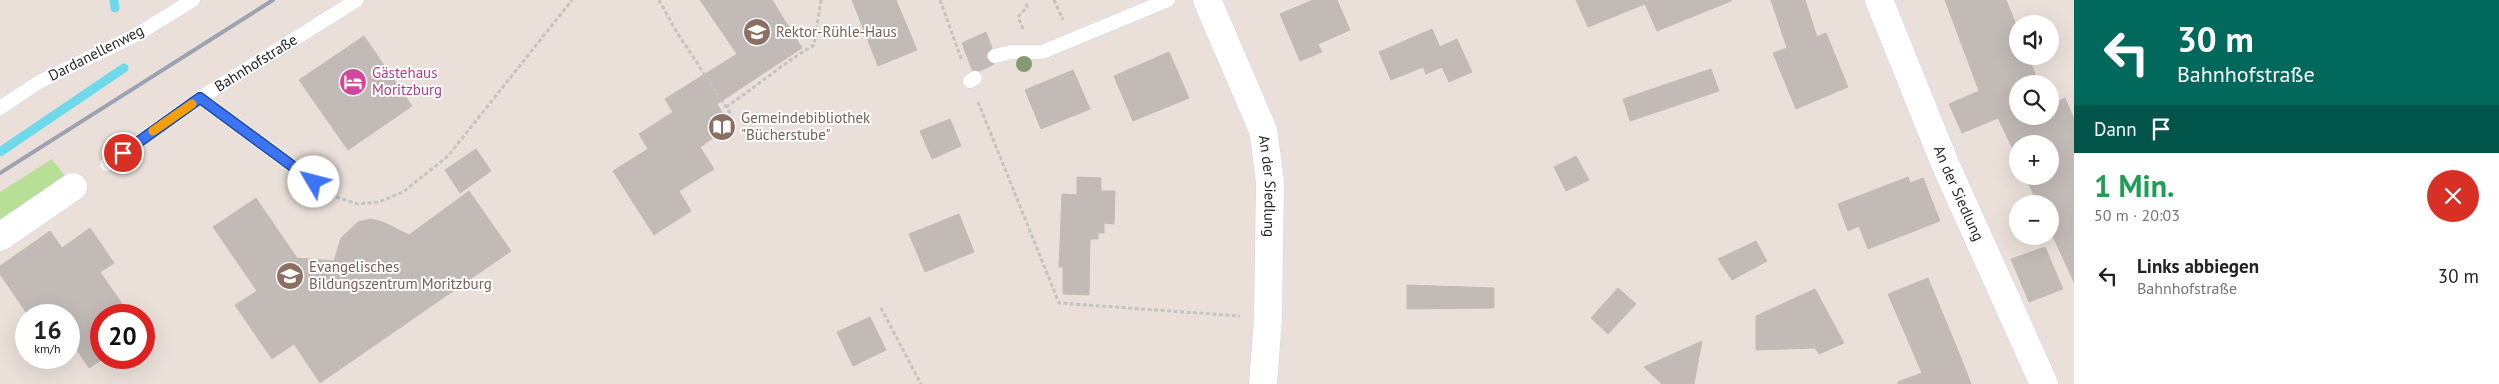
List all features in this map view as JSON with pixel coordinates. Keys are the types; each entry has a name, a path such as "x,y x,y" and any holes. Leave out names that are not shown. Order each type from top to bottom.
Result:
{"street":[{"name":"An der Siedlung","path":"1207,0 1263,130 1270,182 1268,318 1264,384"},
{"name":"An der Siedlung","path":"1879,0 1946,166 2044,384"},
{"path":"0,237 73,187"}],"lane":[{"name":"Dardanellenweg","path":"0,108 39,82 136,35 193,0"},
{"name":"Bahnhofstraße","path":"107,164 200,98 357,0"},
{"path":"995,56 1011,52 1042,52 1168,0"},
{"path":"200,98 314,182"}],"path":[{"path":"314,182 331,195 358,204 379,202 403,192 448,156 572,0"},
{"path":"659,0 676,31 732,116"},
{"path":"726,107 780,70 794,56 814,45 821,0"},
{"path":"940,0 1059,303 1268,318"},
{"path":"1018,21 1019,15 1027,7 1026,3"},
{"path":"881,308 921,384"}],"green space":[{"path":"52,159 66,178 0,219 0,192"}],"building":[{"path":"700,0 772,0 802,48 717,104 731,126 700,147 714,169 679,191 691,211 654,235 613,171 648,149 639,134 673,112 665,99 737,54"},
{"path":"852,0 896,0 917,50 878,66"},
{"path":"1313,0 1337,0 1350,30 1318,44 1322,52 1300,61 1280,14"},
{"path":"1576,0 1731,1 1657,31 1645,4 1588,27"},
{"path":"1771,0 1805,0 1817,37 1826,33 1848,87 1796,109 1773,53 1787,48"},
{"path":"1945,0 2006,0 2012,15 2009,15 2009,65 2032,65 2035,75 2009,75 2009,125 2059,125 2059,101 2065,98 2074,119 2074,282 2057,245 2059,245 2059,195 2034,195 2029,185 2059,185 2059,135 2009,135 2009,141 1998,118 1962,133 1949,104 1979,91"},
{"path":"1432,29 1440,47 1457,39 1472,72 1449,82 1442,67 1426,74 1423,67 1391,80 1379,52"},
{"path":"986,32 992,48 987,53 986,58 994,64 980,71 972,70 962,43"},
{"path":"364,36 412,106 348,150 299,80"},
{"path":"1169,52 1189,98 1133,121 1114,76"},
{"path":"1711,69 1719,91 1630,121 1623,99"},
{"path":"1073,70 1090,109 1041,129 1025,90"},
{"path":"950,119 961,146 932,159 920,131"},
{"path":"476,149 491,171 460,193 445,170"},
{"path":"1576,156 1589,180 1566,191 1554,167"},
{"path":"1077,177 1101,178 1101,191 1115,191 1114,224 1104,223 1104,233 1098,233 1098,239 1090,239 1089,295 1063,294 1063,267 1059,267 1062,194 1077,195"},
{"path":"1908,177 1910,183 1923,178 1940,221 1868,249 1859,226 1848,231 1838,204"},
{"path":"469,191 511,251 320,383 294,344 272,359 235,305 257,291 213,227 256,198 297,258 334,261 341,238 358,222 371,219 383,222 409,235"},
{"path":"959,214 974,252 925,272 909,234"},
{"path":"90,228 114,263 100,272 122,304 90,304 89,368 80,354 80,304 20,304 0,274 0,266 50,231 62,248"},
{"path":"1756,241 1767,261 1732,280 1718,259"},
{"path":"2045,247 2063,289 2029,302 2011,259"},
{"path":"1928,278 1971,384 1898,384 1898,382 1922,373 1888,294"},
{"path":"1407,285 1494,288 1494,308 1407,309"},
{"path":"1618,288 1636,304 1608,334 1591,318"},
{"path":"1815,289 1844,343 1819,354 1815,348 1756,350 1756,316"},
{"path":"870,317 886,350 853,366 837,332"},
{"path":"1702,341 1694,384 1662,384 1644,367"}],"waterway":[{"path":"114,0 115,8"},
{"path":"0,152 124,68"}],"railway":[{"path":"0,173 273,0"}],"slow traffic":[{"path":"153,131 192,104"}],"place":[{"name":"Rektor-Rühle-Haus","path":"757,32"},
{"name":"Gästehaus Moritzburg","path":"353,82"},
{"name":"Gemeindebibliothek \"Bücherstube\"","path":"722,127"},
{"name":"Evangelisches Bildungszentrum Moritzburg","path":"290,276"}],"route":[{"path":"123,153 200,98 249,132 314,182"}]}
